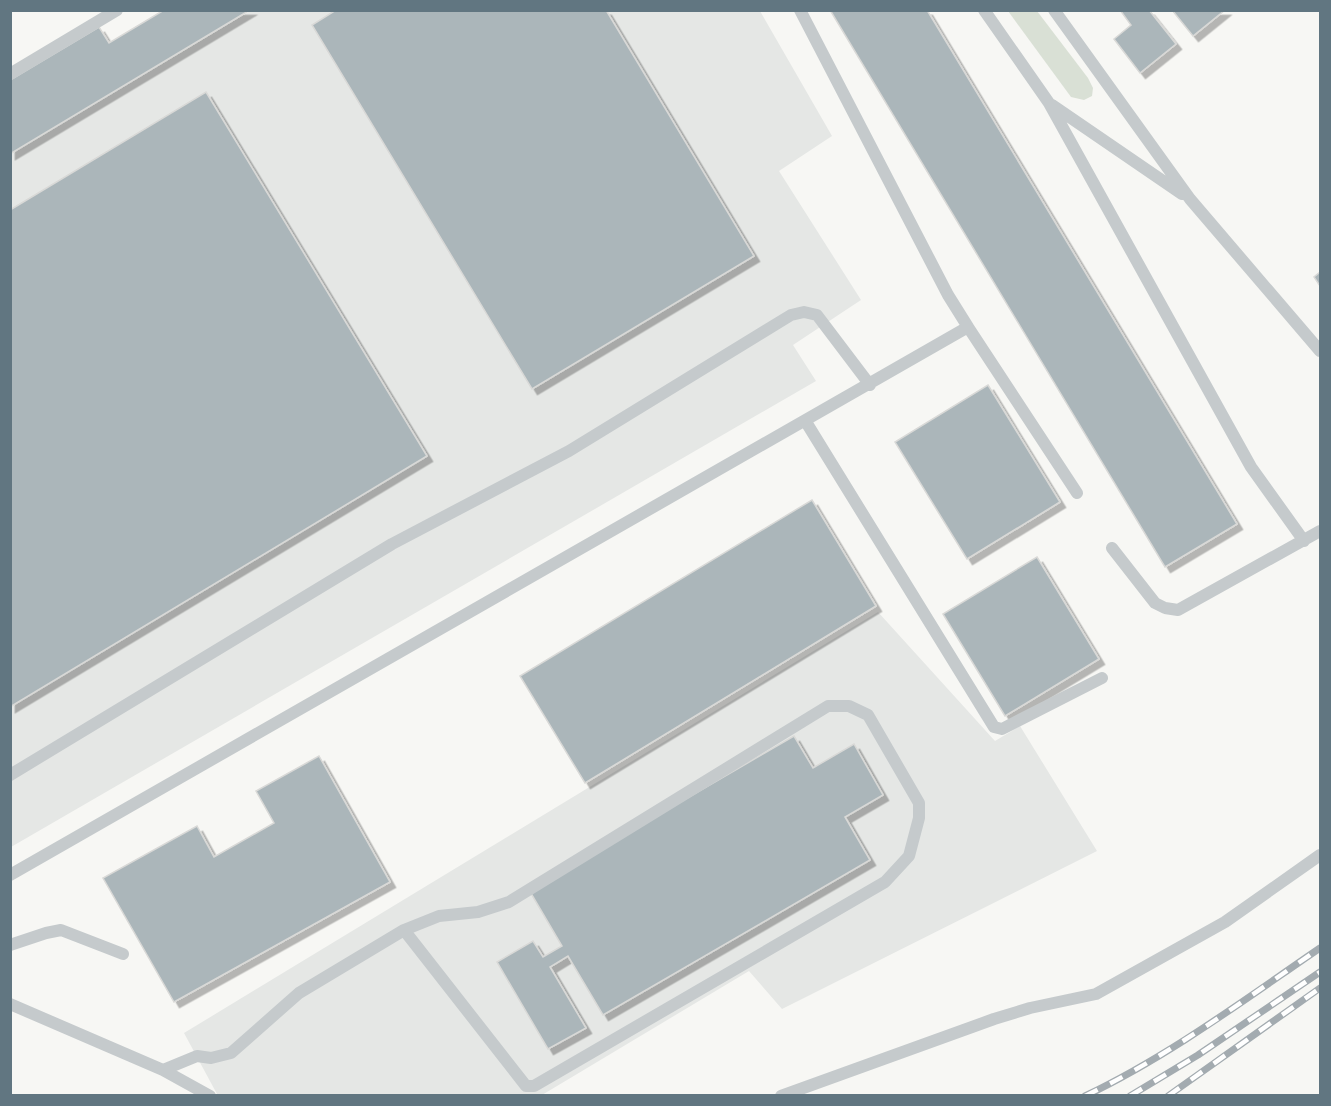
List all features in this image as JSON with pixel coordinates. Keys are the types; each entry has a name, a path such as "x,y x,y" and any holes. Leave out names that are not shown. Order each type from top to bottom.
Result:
{"lane":[{"path":"10,74 117,10"},
{"path":"800,10 948,295 1077,493"},
{"path":"984,10 1049,103 1251,467 1304,541"},
{"path":"1054,10 1190,199 1320,351"},
{"path":"1049,103 1190,199"},
{"path":"10,775 392,544 569,451 791,315 804,312 817,315 870,385"},
{"path":"10,875 806,422 968,327"},
{"path":"806,422 994,727 1002,729 1101,678"},
{"path":"1112,548 1155,603 1165,608 1178,610 1320,531"},
{"path":"163,1070 197,1056 211,1058 231,1053 299,993 404,930 439,916 478,912 509,902 828,706 849,706 868,715 919,803 919,818 909,855 885,882 534,1086 526,1086 404,930"},
{"path":"781,1095 994,1019 1096,994 1224,922 1320,855"},
{"path":"10,945 61,930 123,954"},
{"path":"10,1004 163,1070 210,1095"}],"shaded area":[{"path":"250,11 760,11 832,136 779,171 861,300 793,345 816,381 11,847 10,154"},
{"path":"1008,11 1037,11 1088,78 1093,88 1092,96 1084,100 1071,97"},
{"path":"878,612 995,741 1020,726 1097,851 782,1009 749,971 542,1095 217,1094 184,1033"}],"building":[{"path":"164,10 250,10 10,154 10,80 99,27 109,43"},
{"path":"336,10 606,10 754,256 532,389 312,25"},
{"path":"830,10 927,10 1237,524 1165,567"},
{"path":"1120,10 1149,10 1176,44 1140,73 1114,39 1131,25"},
{"path":"1172,10 1225,10 1193,36"},
{"path":"206,92 427,456 10,707 10,210"},
{"path":"1320,272 1320,286 1314,277"},
{"path":"988,385 1060,502 967,559 895,442"},
{"path":"812,500 876,606 585,783 520,676"},
{"path":"1037,557 1099,659 1005,716 943,614"},
{"path":"794,736 813,768 854,744 883,795 845,817 870,860 603,1015 568,956 550,967 586,1028 548,1049 497,962 533,941 543,957 562,946 529,890"},
{"path":"319,756 390,882 174,1002 103,878 197,826 214,857 274,823 256,791"}],"railway":[{"path":"1085,1096 1176,1045 1320,948"},
{"path":"1130,1096 1198,1055 1320,972"},
{"path":"1168,1096 1320,988"}]}
